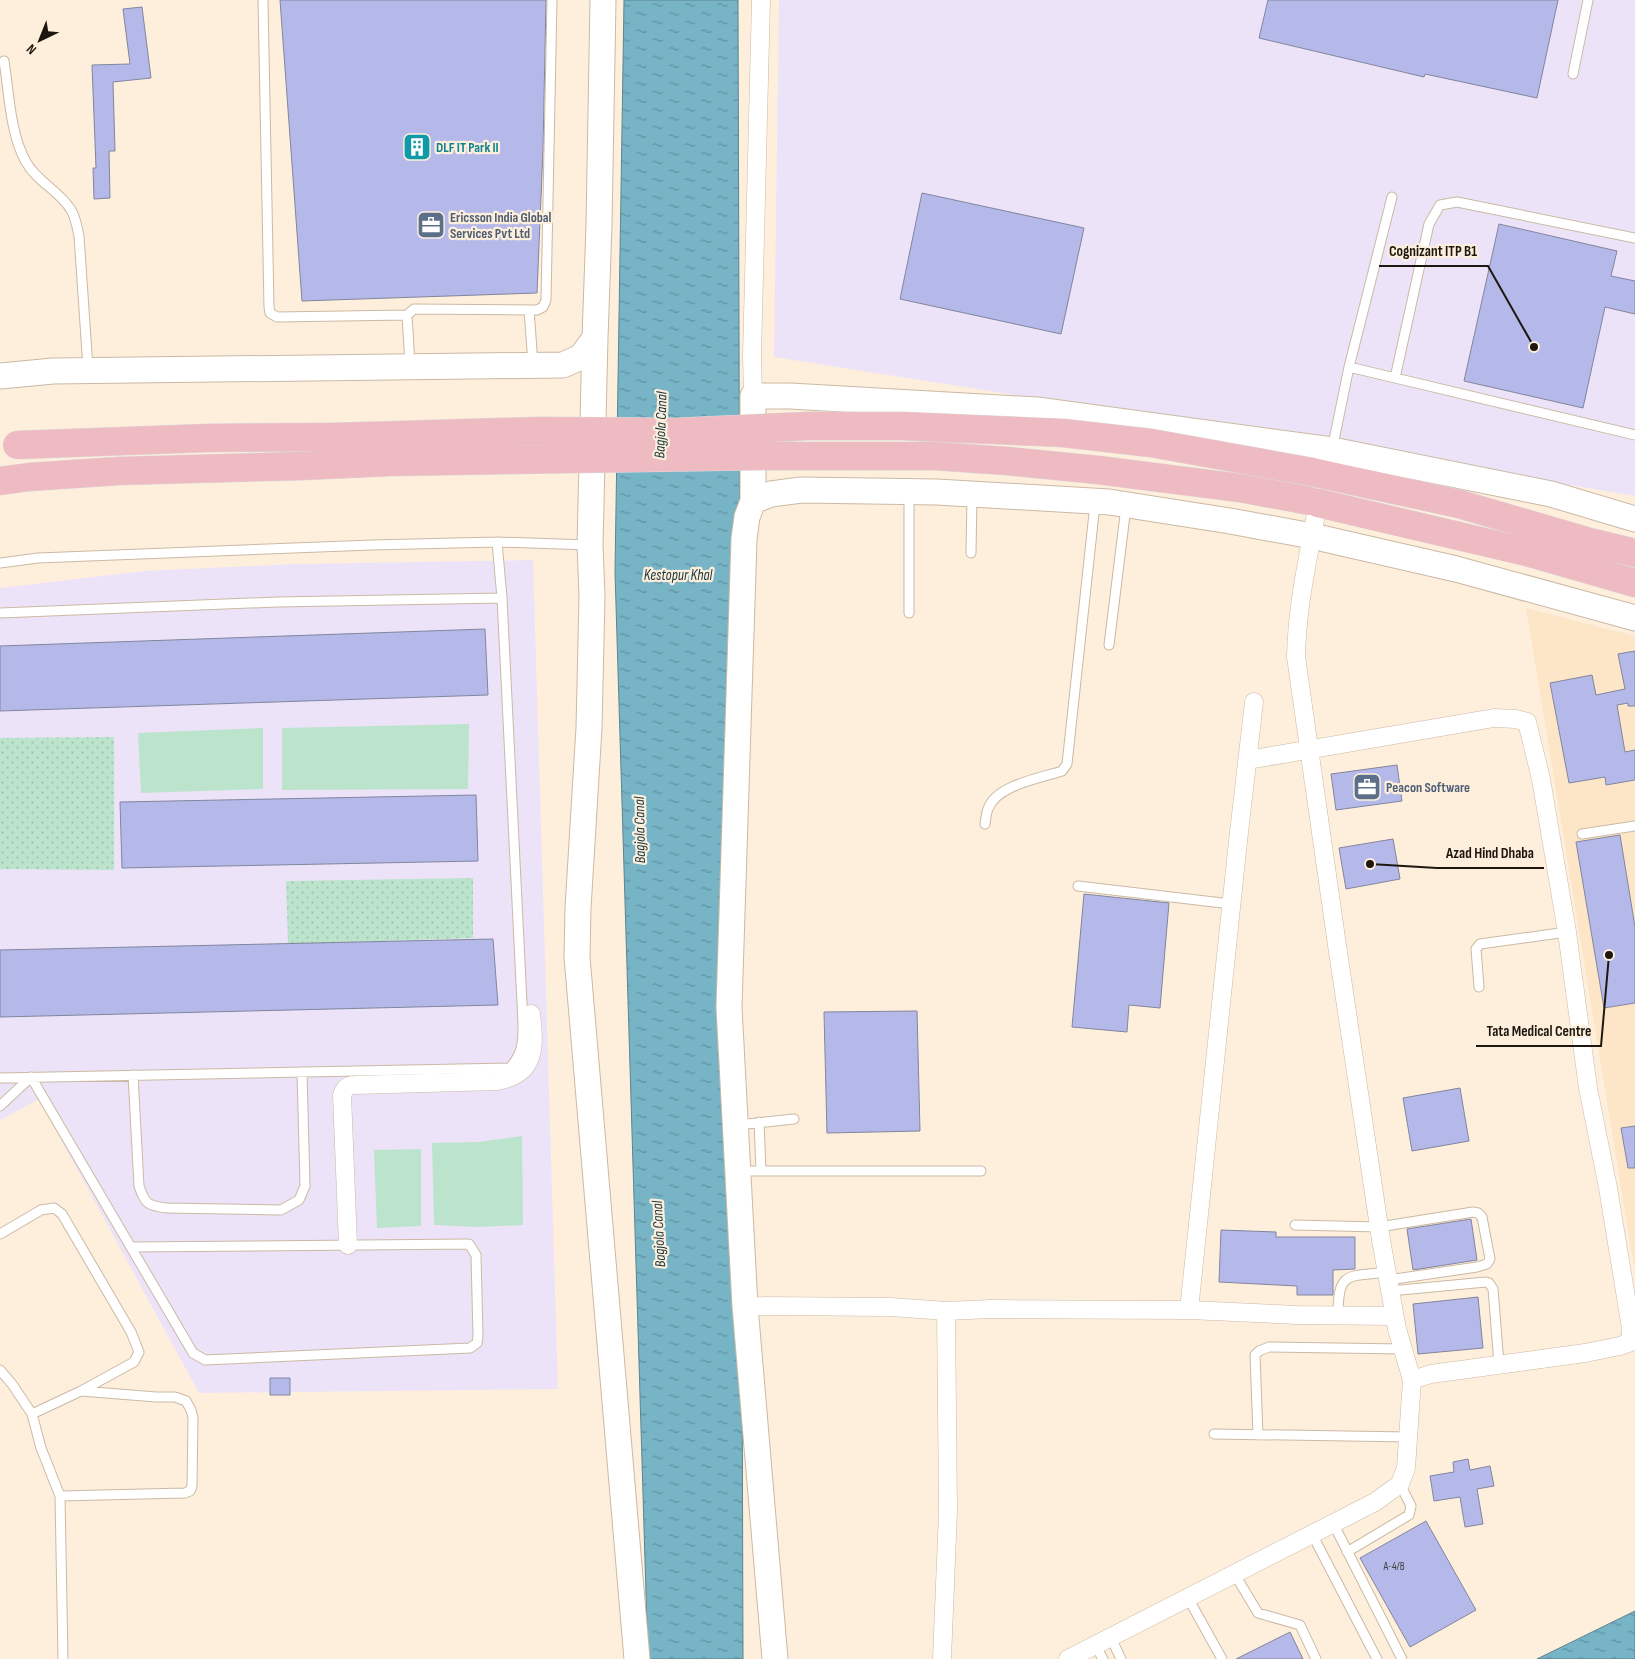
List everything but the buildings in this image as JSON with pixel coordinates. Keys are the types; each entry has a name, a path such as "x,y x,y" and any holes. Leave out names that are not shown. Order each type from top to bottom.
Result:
{"main road":[{"path":"9,446 207,438 332,437 539,431 678,432 808,426 902,426 1064,433 1325,465 1586,541 1635,553"},
{"path":"0,481 29,477 119,471 400,462 758,456 934,456 1006,460 1240,488 1314,502 1527,552 1635,582"}],"street":[{"path":"603,0 600,215 590,545 592,596 589,728 578,908 577,957 637,1659"},
{"path":"761,0 752,356 753,501 747,517 744,539 728,1007 747,1124 749,1171 745,1306 775,1659"},
{"path":"0,376 53,371 563,365 581,357 595,338"},
{"path":"753,396 890,400 1037,410 1325,465 1551,494 1635,519"},
{"path":"753,501 771,494 801,490 972,494 1126,504 1312,536 1456,569 1635,618"},
{"path":"1068,1659 1103,1648 1234,1573 1375,1502 1400,1484 1406,1468 1412,1380 1394,1316 1379,1226 1298,677 1296,638 1312,536 1314,502"},
{"path":"1188,1310 1254,702"},
{"path":"1248,760 1494,718 1516,719 1527,722 1541,779 1567,932 1588,1088 1608,1188 1633,1341 1620,1346 1585,1353 1431,1374 1412,1380"},
{"path":"348,1245 342,1095 344,1089 349,1085 508,1079 524,1068 531,1059 533,1047 531,1014"},
{"path":"745,1306 891,1307 946,1310 1188,1310 1297,1315 1394,1316"},
{"path":"942,1659 948,1512 946,1310"}],"lane":[{"path":"263,0 268,307 270,314 277,317 407,315 414,309 537,310 543,307 546,300 552,0"},
{"path":"1573,74 1588,0"},
{"path":"4,60 14,129 20,149 27,164 36,176 62,199 71,210 76,222 79,236 89,371"},
{"path":"1325,465 1392,197"},
{"path":"1395,378 1429,224 1440,204 1457,202 1635,238"},
{"path":"529,310 533,366"},
{"path":"407,315 410,367"},
{"path":"1350,367 1635,435"},
{"path":"909,492 910,613"},
{"path":"971,553 972,494"},
{"path":"985,824 988,809 996,797 1003,791 1062,772 1067,764 1095,501"},
{"path":"1109,645 1126,504"},
{"path":"0,1078 510,1068 519,1057 523,1042 523,1023 502,598 497,542"},
{"path":"0,563 48,558 372,545 497,542 590,545"},
{"path":"0,613 268,602 502,598"},
{"path":"1582,834 1635,826"},
{"path":"1078,886 1231,904"},
{"path":"1479,987 1476,949 1480,944 1567,932"},
{"path":"133,1075 139,1186 143,1199 152,1206 167,1208 281,1210 298,1200 305,1186 302,1072"},
{"path":"31,1077 193,1353 206,1360 470,1348 477,1343 476,1255 469,1244 131,1247"},
{"path":"0,1106 31,1077"},
{"path":"747,1124 794,1119"},
{"path":"749,1171 981,1171"},
{"path":"0,1234 40,1210 54,1208 62,1214 132,1332 139,1352 134,1362 81,1391 32,1414"},
{"path":"1295,1225 1379,1226 1473,1212 1482,1217 1490,1258 1487,1264 1477,1268 1388,1281"},
{"path":"1338,1315 1340,1287 1352,1276 1388,1281 1486,1282 1493,1288 1498,1364"},
{"path":"1258,1435 1255,1355 1259,1351 1269,1347 1403,1349"},
{"path":"0,1370 32,1414 41,1448 60,1496 63,1659"},
{"path":"60,1496 185,1493 190,1491 192,1486 193,1418 186,1401 176,1397 156,1398 81,1391"},
{"path":"1214,1434 1408,1437"},
{"path":"1347,1552 1409,1515 1411,1506 1400,1484"},
{"path":"1333,1523 1402,1659"},
{"path":"1312,1534 1377,1659"},
{"path":"1234,1573 1258,1613 1300,1625 1316,1659"},
{"path":"1188,1598 1222,1659"},
{"path":"1103,1648 1121,1659"}],"shaded area":[{"path":"779,0 1635,0 1635,496 1344,447 774,357"},
{"path":"533,560 558,1389 199,1393 39,1099 0,1120 0,588 145,571 296,564"},
{"path":"1526,608 1635,636 1635,1273"}],"green space":[{"path":"469,724 468,789 282,790 282,728"},
{"path":"263,728 263,789 141,793 138,733"},
{"path":"114,737 114,870 0,869 0,738"},
{"path":"473,878 473,938 288,944 286,881"},
{"path":"522,1136 523,1225 479,1227 434,1225 432,1143 478,1142"},
{"path":"421,1149 421,1226 377,1228 374,1150"}],"water":[{"name":"Kestopur Khal","path":"624,0 738,0 743,1659 648,1659 615,572"},
{"path":"1635,1611 1635,1659 1537,1659"}],"place":[{"name":"DLF IT Park II","path":"417,147"},
{"name":"Ericsson India Global Services Pvt Ltd","path":"431,225"},
{"name":"Cognizant ITP B1","path":"1534,347"},
{"name":"Peacon Software","path":"1367,787"},
{"name":"Azad Hind Dhaba","path":"1370,864"},
{"name":"Tata Medical Centre","path":"1609,955"}],"water label":[{"name":"Bagjola Canal","path":"661,425"},
{"name":"Bagjola Canal","path":"640,830"},
{"name":"Bagjola Canal","path":"659,1234"}]}
